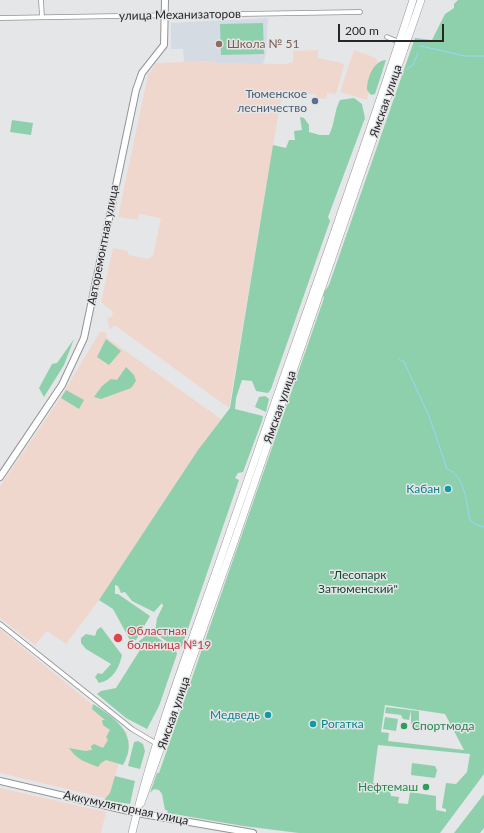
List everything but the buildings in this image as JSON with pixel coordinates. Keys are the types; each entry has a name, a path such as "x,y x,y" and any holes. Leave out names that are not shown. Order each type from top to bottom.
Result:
{"main road":[{"name":"Ямская улица","path":"137,812 146,794 413,0"},
{"name":"Ямская улица","path":"132,833 141,793 157,744 229,546 421,0"}],"street":[{"path":"41,0 42,17"},
{"name":"Авторемонтная улица","path":"0,477 62,385 84,338 132,106 142,73 164,45 164,0"},
{"name":"улица Механизаторов","path":"0,18 360,12"},
{"path":"387,36 400,42"},
{"path":"0,624 132,729 157,744"},
{"name":"Аккумуляторная улица","path":"0,780 137,812 253,833"}],"shaded area":[{"name":"Школа № 51","path":"268,18 266,54 263,64 216,63 215,61 184,62 183,49 171,49 171,23"},
{"path":"318,50 318,58 342,63 344,66 336,94 327,93 326,99 316,98 316,94 282,93 229,408 116,326 112,327 110,330 107,318 113,316 112,311 101,302 113,248 128,251 128,255 148,259 153,256 161,218 139,214 138,220 118,217 148,75 156,63 215,61 217,63 285,64 293,62 293,51"},
{"path":"354,50 376,58 378,63 375,66 367,90 369,93 367,100 340,92"},
{"path":"100,332 105,332 107,334 106,337 221,419 99,600 66,644 47,631 35,645 0,618 0,486 57,403"},
{"path":"0,629 127,733 109,799 0,773"},
{"path":"0,788 106,812 101,833 0,833"}],"green space":[{"name":"\"Лесопарк Затюменский\"","path":"458,0 484,0 484,774 440,833 299,833 243,826 168,813 167,810 165,810 162,794 159,790 154,789 150,793 157,773 159,773 324,298 323,294 329,285 415,38 432,40 445,14 454,8 454,4","holes":["385,705 445,714 464,750 388,741 389,733 381,732","378,745 470,754 467,772 456,784 446,783 442,808 446,809 446,812 436,810 436,796 410,792 408,804 398,803 399,797 391,796 390,790 373,783"]},
{"path":"263,23 264,54 221,55 220,24"},
{"path":"386,60 375,94 371,95 367,90 370,75 378,63"},
{"path":"354,98 362,104 365,118 328,217 330,221 271,389 268,393 256,391 252,381 242,380 236,398 235,409 263,416 262,421 243,472 238,473 235,478 239,480 182,646 180,650 177,649 155,633 157,618 163,606 162,603 154,612 132,601 125,592 121,593 118,586 115,585 115,594 118,594 150,616 136,640 131,642 113,609 99,600 198,450 230,408 273,145 286,148 289,140 295,140 294,131 302,130 300,117 304,118 309,125 309,132 320,135 329,135 340,100"},
{"path":"12,120 33,123 31,135 10,132"},
{"path":"74,339 64,365 44,397 39,388 52,364 57,363"},
{"path":"106,339 121,351 109,365 97,357"},
{"path":"126,367 134,375 136,381 131,388 101,399 94,397 102,386 111,379 117,380"},
{"path":"66,390 84,400 79,409 61,398"},
{"path":"265,396 269,399 266,412 255,407 259,397"},
{"path":"101,627 122,655 115,673 108,679 99,683 95,677 98,673 102,674 111,664 86,649 81,643 81,638 86,634 95,636 97,630"},
{"path":"150,632 176,651 177,654 159,706 147,729 126,718 97,694 101,691 116,688 140,650 137,643"},
{"path":"93,704 118,722 127,737 129,745 128,755 123,765 106,760 98,767 79,758 69,748 85,751 92,750 91,746 94,744 103,748 108,740 106,737 110,730 103,725 102,720 105,720 92,709"},
{"path":"386,707 411,710 409,720 403,719 401,715 385,713"},
{"path":"411,710 419,711 419,732 411,724"},
{"path":"385,717 398,719 396,731 383,729"},
{"path":"138,741 143,744 145,751 140,769 128,766 134,742"},
{"path":"412,763 435,766 437,770 435,778 411,775"},
{"path":"115,776 135,781 130,804 104,800 110,793"},
{"path":"484,794 484,828 480,833 454,833"}],"waterway":[{"path":"421,46 465,56 484,56"},
{"path":"407,69 413,65 418,53"},
{"path":"399,359 404,362 429,416 447,469 460,480 466,498 470,520 476,525 484,527"}],"place":[{"name":"Школа № 51","path":"219,44"},
{"name":"Тюменское лесничество","path":"315,101"},
{"name":"Кабан","path":"448,489"},
{"name":"Областная больница №19","path":"118,638"},
{"name":"Медведь","path":"268,715"},
{"name":"Рогатка","path":"313,724"},
{"name":"Спортмода","path":"404,726"},
{"name":"Нефтемаш","path":"426,787"}]}
